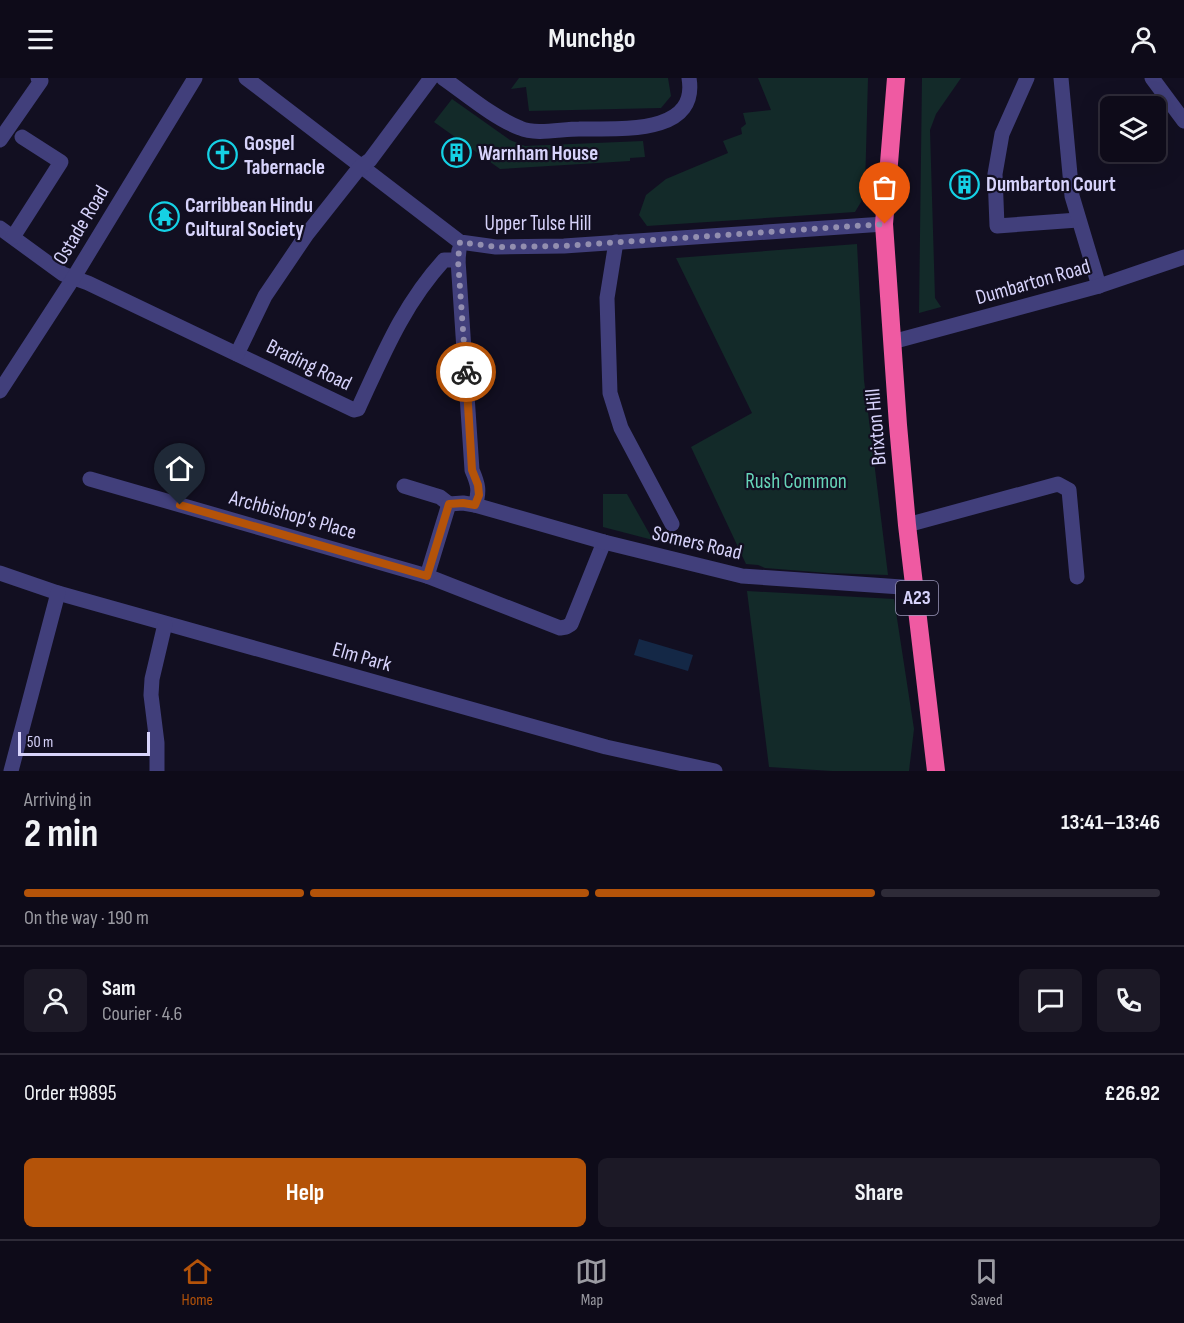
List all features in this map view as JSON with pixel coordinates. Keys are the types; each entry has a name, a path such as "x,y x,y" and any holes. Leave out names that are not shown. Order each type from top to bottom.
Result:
{"highway":[{"name":"Brixton Hill","path":"896,78 885,224 907,525 936,771"}],"street":[{"path":"0,140 41,81 38,78"},
{"name":"Ostade Road","path":"0,391 74,278 195,78"},
{"name":"Upper Tulse Hill","path":"246,78 460,242 496,247 564,246 885,224"},
{"path":"237,354 265,296 307,234 360,167 370,160 431,78"},
{"path":"443,78 521,129 537,130 630,127 667,121 686,105 689,78"},
{"path":"1027,78 1002,134 995,174 997,226 1078,220"},
{"path":"1061,78 1072,196 1099,286"},
{"path":"1152,78 1184,121"},
{"path":"13,237 61,162 22,137"},
{"name":"Brading Road","path":"0,228 53,267 74,278 354,410 358,409 410,303 444,260 458,260"},
{"path":"460,242 458,260 472,470 479,495 475,505"},
{"path":"616,242 607,298 610,393 621,428 672,524"},
{"name":"Dumbarton Road","path":"892,342 1099,286 1184,257"},
{"name":"Archbishop's Place","path":"90,479 450,583 560,628 571,624 604,542"},
{"path":"907,525 1058,484 1069,490 1077,577"},
{"path":"404,486 440,497 449,504 427,576"},
{"name":"Somers Road","path":"449,504 475,505 604,542 742,576 916,588"},
{"name":"Elm Park","path":"0,573 58,593 165,624 606,747 715,771"},
{"path":"8,763 58,593"},
{"path":"157,771 158,743 151,695 152,679 165,624"}],"green space":[{"path":"519,78 668,78 671,96 661,108 529,111 526,87 511,89"},
{"path":"758,78 868,78 865,188 855,212 647,226 639,215 646,195 666,179 728,153 723,141 742,134 741,128 746,124 743,113 771,110"},
{"path":"922,78 961,78 936,114 930,130 935,298 941,307 919,313"},
{"path":"452,99 510,140 525,146 643,141 645,157 630,158 630,161 500,169 434,122"},
{"name":"Rush Common","path":"857,244 864,380 888,575 828,573 765,568 746,564 691,447 752,413 676,258"},
{"path":"603,494 627,494 653,540 603,527"},
{"path":"747,591 894,599 914,729 909,771 832,771 769,767"}],"water":[{"path":"639,639 693,655 688,671 634,655"}],"way so far":[{"path":"466,372 458,260 460,242 496,247 564,246 770,230 885,224"}],"place":[{"name":"Warnham House","path":"457,153"},
{"name":"Gospel Tabernacle","path":"223,155"},
{"name":"Dumbarton Court","path":"965,184"},
{"name":"Carribbean Hindu Cultural Society","path":"164,217"}],"route":[{"path":"180,505 427,576 449,504 475,505 479,495 472,470 466,372"}]}
